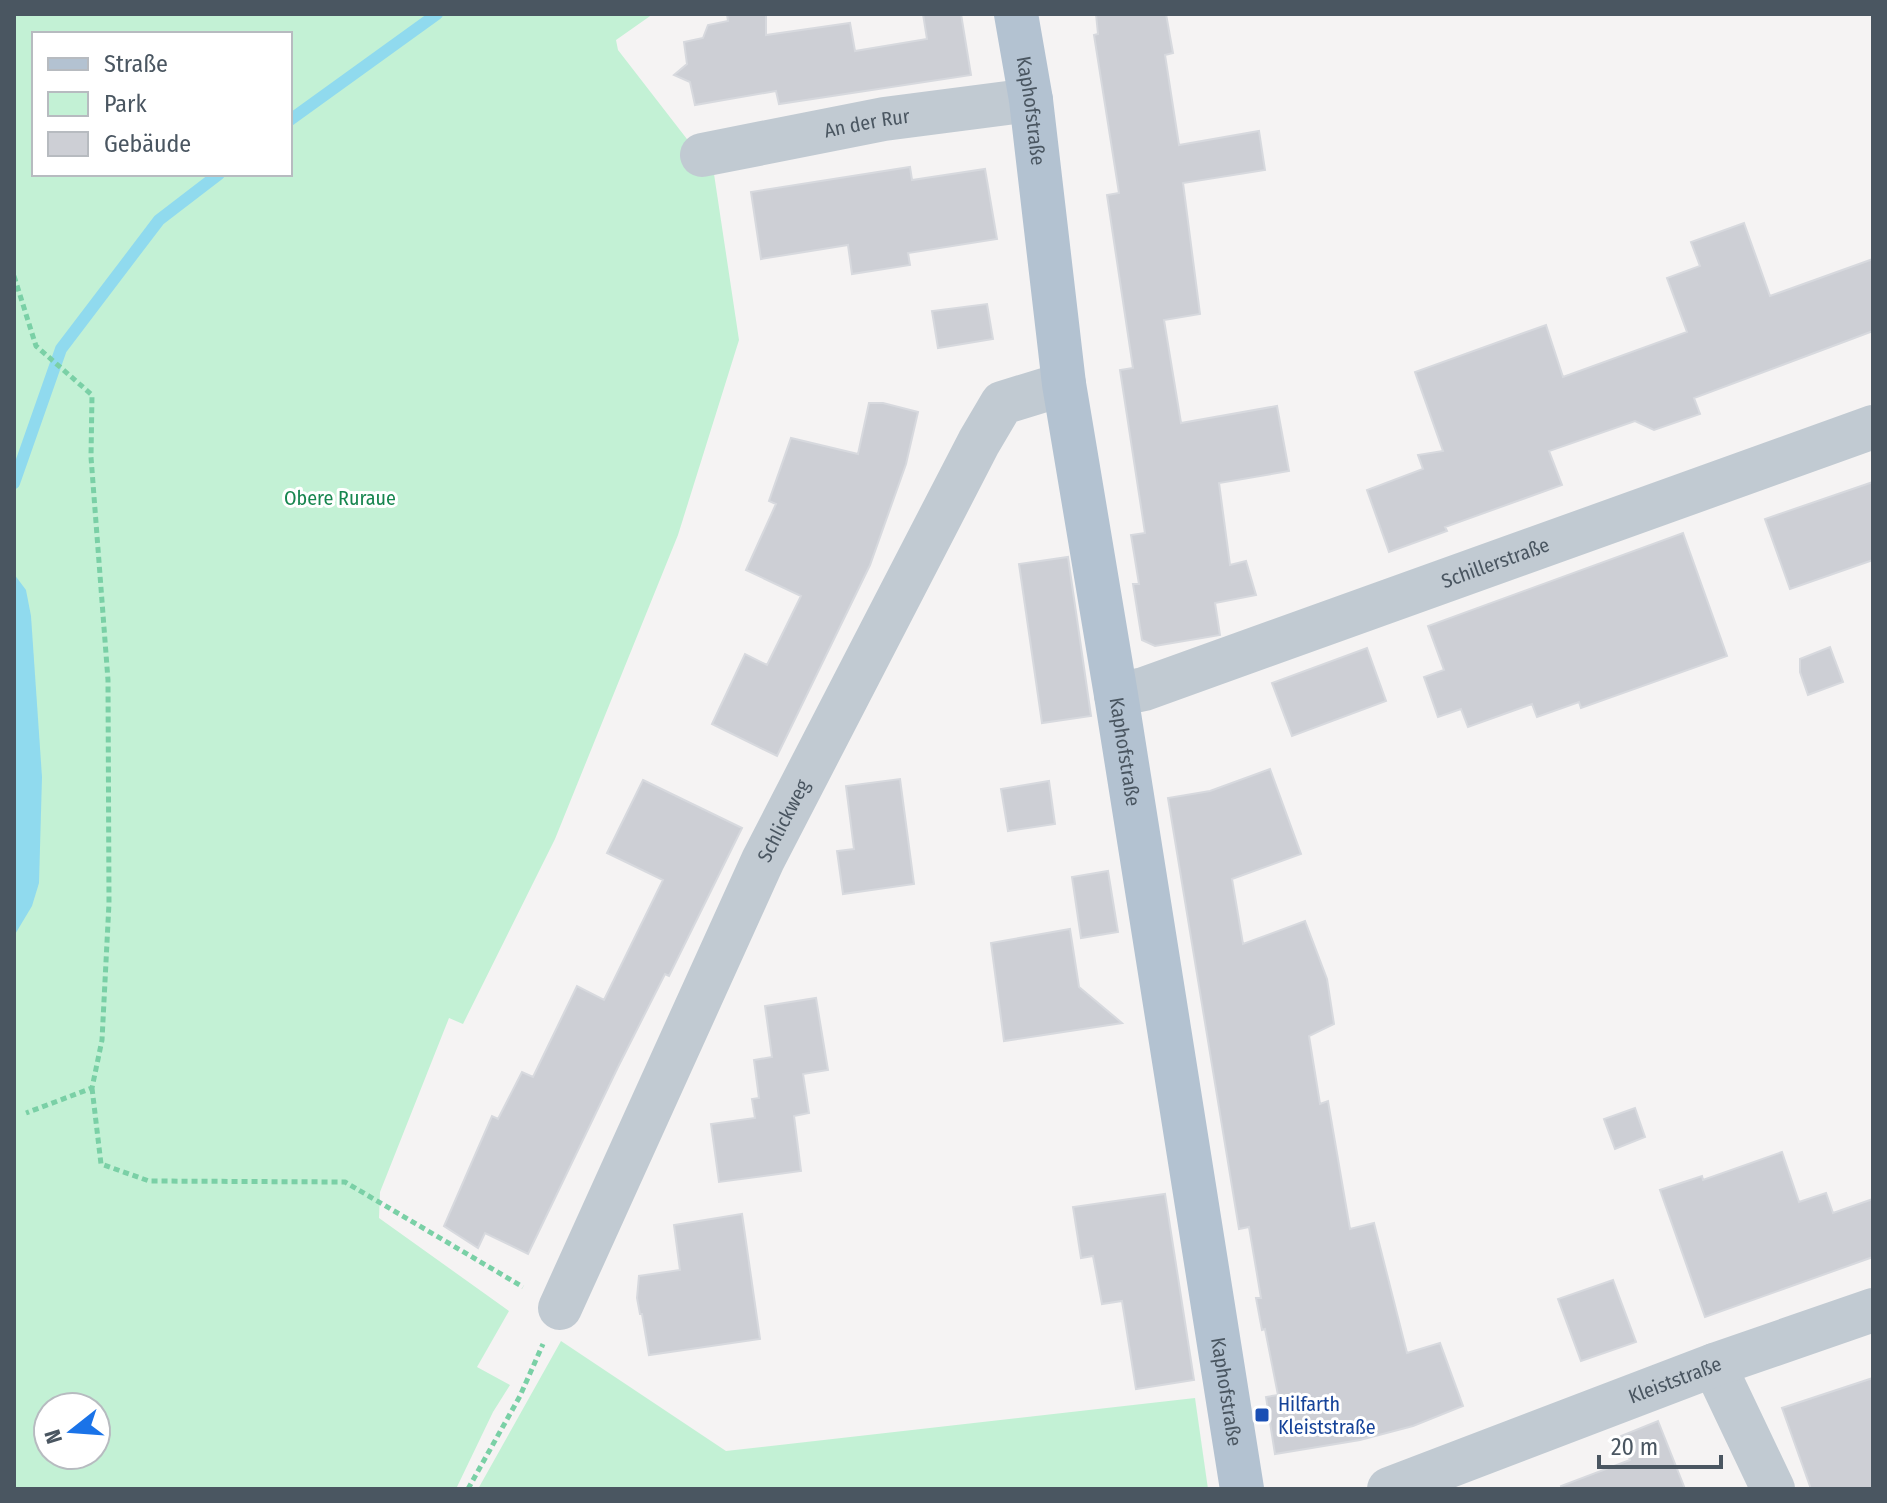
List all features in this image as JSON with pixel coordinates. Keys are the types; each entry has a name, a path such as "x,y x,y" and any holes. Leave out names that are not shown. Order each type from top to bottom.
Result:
{"main road":[{"name":"Kaphofstraße","path":"1016,14 1031,100 1064,384 1242,1489"}],"street":[{"name":"An der Rur","path":"702,155 884,119 1031,100"},
{"name":"Schlickweg","path":"560,1308 763,860 979,442 1002,403 1064,384"},
{"name":"Schillerstraße","path":"1116,695 1144,689 1325,626 1873,427"},
{"name":"Kleiststraße","path":"1389,1489 1714,1365 1873,1310"},
{"path":"1714,1365 1773,1489"}],"path":[{"path":"14,276 36,346 92,395 91,457 108,680 109,903 102,1040 92,1088 101,1164 149,1181 345,1182 560,1308 520,1396 468,1489"},
{"path":"26,1113 92,1088"}],"green space":[{"name":"Obere Ruraue","path":"14,14 653,14 616,40 618,50 714,174 739,340 678,535 555,839 463,1024 449,1018 380,1192 379,1218 509,1311 477,1367 510,1385 493,1412 456,1489 14,1489"},
{"path":"561,1341 726,1451 1195,1398 1208,1489 478,1489"}],"water":[{"path":"14,574 26,590 31,616 42,777 39,883 32,906 14,936"}],"building":[{"path":"727,14 766,14 766,35 850,23 855,51 927,39 923,14 961,14 971,75 779,104 776,91 695,105 690,82 674,75 687,64 684,42 703,38 708,25 728,21"},
{"path":"1096,14 1166,14 1173,53 1165,55 1179,145 1259,131 1265,170 1183,183 1200,314 1164,320 1181,423 1277,406 1289,471 1219,483 1230,565 1246,561 1256,595 1215,603 1220,635 1155,646 1142,640 1133,584 1139,584 1131,535 1145,533 1120,370 1133,368 1107,195 1119,193 1094,35 1098,34"},
{"path":"910,167 912,180 985,169 997,239 908,253 910,265 852,274 848,245 761,259 751,192"},
{"path":"1744,223 1770,296 1873,259 1873,331 1694,398 1700,414 1654,430 1635,421 1549,451 1562,485 1445,527 1447,531 1389,552 1367,490 1423,469 1418,455 1443,451 1415,372 1546,325 1563,377 1687,332 1667,278 1700,266 1691,242"},
{"path":"987,304 993,339 938,348 932,311"},
{"path":"869,403 883,403 918,412 906,464 870,565 777,756 712,724 745,654 767,665 801,596 746,570 776,504 769,501 791,438 858,454"},
{"path":"1873,482 1873,560 1790,589 1765,519"},
{"path":"1683,533 1727,656 1581,708 1579,702 1537,717 1532,704 1468,727 1461,709 1438,717 1424,677 1444,670 1428,626"},
{"path":"1068,557 1091,716 1042,723 1019,564"},
{"path":"1830,647 1843,682 1808,695 1800,672 1800,659"},
{"path":"1367,648 1386,701 1292,736 1272,683"},
{"path":"1270,769 1301,854 1232,879 1243,944 1305,921 1327,979 1334,1024 1309,1036 1320,1104 1328,1101 1350,1229 1374,1223 1407,1353 1440,1343 1463,1406 1413,1426 1360,1440 1275,1454 1266,1397 1278,1395 1256,1298 1261,1298 1249,1227 1239,1229 1168,798 1210,791"},
{"path":"900,779 914,884 843,894 837,851 854,849 846,786"},
{"path":"643,780 742,828 669,976 665,974 618,1067 528,1254 485,1233 478,1248 444,1226 492,1116 498,1119 522,1072 533,1077 577,986 604,1000 663,880 607,853"},
{"path":"1049,781 1055,824 1008,831 1001,789"},
{"path":"1108,871 1118,932 1081,938 1072,877"},
{"path":"1070,929 1079,987 1122,1023 1004,1041 991,943"},
{"path":"816,998 828,1070 803,1074 809,1113 794,1116 801,1171 719,1182 711,1124 755,1118 752,1099 759,1098 754,1060 772,1057 765,1006"},
{"path":"1635,1108 1645,1137 1615,1149 1604,1119"},
{"path":"1782,1152 1799,1202 1826,1193 1833,1213 1873,1199 1873,1257 1705,1317 1660,1190 1702,1176 1703,1180"},
{"path":"1165,1194 1194,1380 1136,1389 1122,1301 1102,1304 1093,1256 1081,1258 1073,1207"},
{"path":"742,1214 760,1339 649,1355 637,1298 639,1276 680,1270 674,1225"},
{"path":"1613,1280 1636,1342 1581,1361 1558,1299"},
{"path":"1873,1378 1873,1489 1811,1489 1782,1408"},
{"path":"1658,1421 1685,1489 1562,1489 1561,1486 1630,1460 1621,1436"}],"waterway":[{"path":"292,119 437,14"},
{"path":"14,483 61,349 159,220 216,176"}],"place":[{"name":"Hilfarth Kleiststraße","path":"1262,1415"}]}
